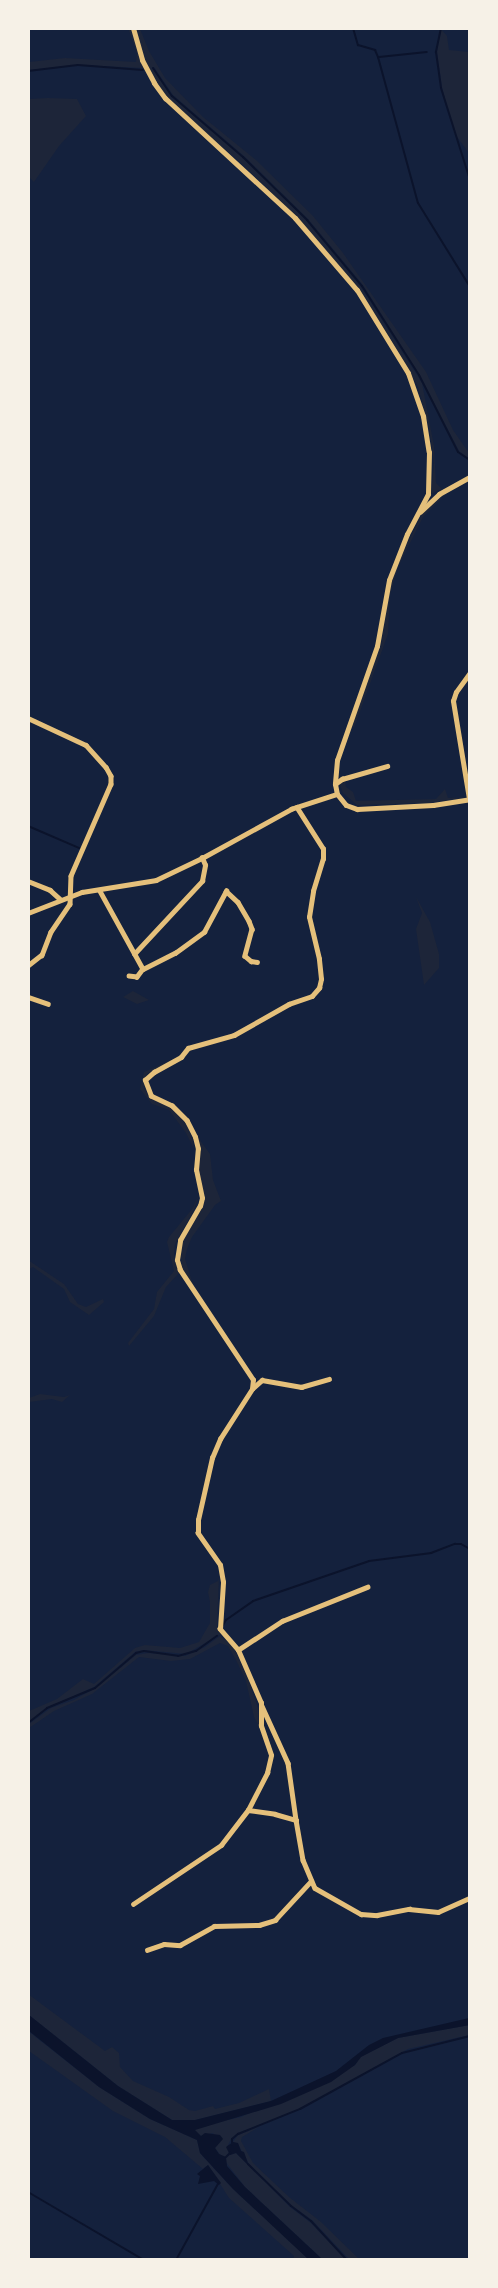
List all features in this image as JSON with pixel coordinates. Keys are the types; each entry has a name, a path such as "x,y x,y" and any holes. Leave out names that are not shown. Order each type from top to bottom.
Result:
{"street":[{"path":"133,28 142,60 165,98 240,165 319,243 357,290 389,339 413,385 427,434 429,482 420,512 407,534 389,580 377,646 337,760 335,784 338,794 346,805 357,809 433,805 469,799 453,701 456,692 470,673"},
{"path":"420,512 439,494 470,477"},
{"path":"28,718 86,745 111,776 107,796 71,876 71,895 67,910 51,932 42,955 28,966"},
{"path":"335,784 342,779 387,766"},
{"path":"28,913 71,895 156,880 297,807 338,794"},
{"path":"252,1389 253,1380 249,1373 189,1286 177,1260 180,1240 202,1198 196,1170 198,1149 187,1121 172,1106 151,1096 145,1080 180,1057 188,1048 234,1035 288,1004 312,996 319,988 321,980 319,959 309,917 313,891 323,859 322,849 297,807"},
{"path":"134,954 202,881 205,866 202,858"},
{"path":"28,881 50,890 60,898"},
{"path":"100,891 142,969"},
{"path":"129,976 137,977 142,969 175,952 204,932 226,891 238,902 249,921 252,929 245,956 251,962 257,962"},
{"path":"28,997 48,1004"},
{"path":"328,1379 301,1387 262,1380 252,1389 220,1439 212,1458 198,1520 198,1533 220,1565 223,1582 220,1629 238,1650 288,1763 303,1860 315,1888 326,1896 369,1915 409,1909 438,1912 470,1898"},
{"path":"238,1650 282,1621 367,1587"},
{"path":"133,1904 220,1845 248,1810 267,1773 271,1755 261,1726 261,1703"},
{"path":"248,1810 267,1812 296,1820"},
{"path":"147,1950 164,1944 180,1945 214,1926 259,1925 275,1920 311,1881"}],"shaded area":[{"path":"128,28 131,29 143,68 78,65 29,70 29,62 65,58 136,62 137,53"},
{"path":"135,29 140,29 149,51 165,78 203,117 256,160 313,216 343,253 426,372 453,430 469,453 469,459 459,451 419,374 363,285 308,219 244,156 173,95 152,67 172,97 243,158 307,221 361,287 422,383 434,446 436,483 442,489 431,494 434,463 429,428 418,387 391,339 357,288 296,216 241,163 176,107 161,90 145,60"},
{"path":"441,29 447,36 449,50 469,52 469,153 454,133 442,87 437,52"},
{"path":"29,99 77,99 86,116 59,146 34,182 29,177"},
{"path":"447,493 423,517 398,567 390,595 388,634 354,728 352,726 381,645 391,583 402,554 423,512"},
{"path":"345,780 346,787 353,792 356,801 436,799 445,789 448,798 467,797 430,803 357,805 343,793 339,783"},
{"path":"416,897 430,922 439,954 439,968 424,985 416,929 422,913"},
{"path":"133,991 149,1000 137,1004 123,997"},
{"path":"174,1059 147,1074 144,1088 149,1096 172,1109 185,1122 193,1140 194,1149 186,1133 169,1110 152,1104 140,1089 144,1072"},
{"path":"197,1136 210,1154 213,1180 221,1201 215,1205 192,1237 187,1249 185,1259 195,1291 183,1272 180,1252 183,1240 205,1200 198,1169"},
{"path":"199,1193 194,1210 175,1244 174,1255 179,1273 166,1287 154,1316 129,1346 128,1343 154,1309 157,1292 174,1271 167,1242 193,1208"},
{"path":"28,1260 64,1284 78,1304 86,1307 103,1299 104,1302 89,1315 70,1302 64,1289 33,1267 29,1269"},
{"path":"40,1394 64,1397 70,1395 62,1402 52,1399 29,1402 29,1398"},
{"path":"219,1576 217,1627 221,1634 186,1654 144,1650 135,1652 94,1687 49,1707 29,1723 29,1711 57,1699 83,1679 94,1684 135,1648 145,1645 180,1648 199,1642 210,1623 208,1592 210,1585 218,1581"},
{"path":"220,1636 233,1646 249,1681 258,1708 259,1726 254,1717 246,1681 228,1646 220,1643 190,1659 171,1661 139,1657 92,1694 54,1711 29,1728 29,1724 51,1708 74,1700 97,1687 136,1655 148,1653 185,1656 205,1647"},
{"path":"28,1994 105,2051 112,2047 119,2053 120,2067 133,2081 169,2097 189,2110 195,2111 213,2106 215,2109 239,2103 269,2089 271,2101 195,2120 172,2120 118,2086 29,2015"},
{"path":"29,2015 118,2086 172,2120 195,2120 271,2101 336,2071 369,2045 383,2038 469,2018 470,2025 398,2038 361,2057 355,2065 331,2082 281,2104 195,2130 201,2136 205,2133 220,2135 223,2139 215,2148 219,2154 226,2157 227,2166 245,2187 322,2259 309,2260 233,2189 200,2153 197,2140 150,2119 99,2087 29,2031"},
{"path":"469,2025 469,2035 408,2049 299,2109 238,2133 231,2139 227,2147 229,2152 227,2156 236,2153 290,2207 311,2223 345,2259 322,2259 245,2187 215,2148 218,2144 213,2133 201,2136 194,2130 204,2125 241,2117 355,2065 360,2057 398,2038"},
{"path":"28,2031 99,2087 150,2119 197,2140 200,2153 233,2189 309,2259 293,2259 294,2256 229,2198 208,2165 203,2169 165,2137 113,2111 29,2051"},
{"path":"259,2127 242,2137 241,2141 253,2163 289,2197 321,2222 359,2259 348,2258 312,2220 291,2205 249,2164 238,2144 233,2142 238,2135"},
{"path":"233,2142 238,2143 241,2151 244,2152 249,2166 236,2153 230,2155 226,2147"},
{"path":"208,2165 221,2183 219,2185 214,2181 198,2184 200,2176 197,2174"}],"waterway":[{"path":"353,28 358,45 375,50 378,57 418,203 470,287"},
{"path":"441,28 436,52 441,88 470,180"},
{"path":"379,57 427,52"},
{"path":"28,71 78,65 143,70"},
{"path":"153,68 172,96 243,157 307,220 362,286 419,375 458,452 470,460"},
{"path":"28,826 79,848"},
{"path":"223,1625 226,1620 253,1601 369,1561 431,1553 455,1544 461,1544 470,1549"},
{"path":"28,1723 47,1708 95,1688 136,1653 144,1651 178,1656 196,1651 217,1636"},
{"path":"232,2145 232,2139 238,2134 300,2109 402,2053 470,2036"},
{"path":"226,2157 230,2153"},
{"path":"248,2164 291,2206 311,2221 347,2260"},
{"path":"176,2260 218,2184"},
{"path":"28,2192 144,2260"}]}
